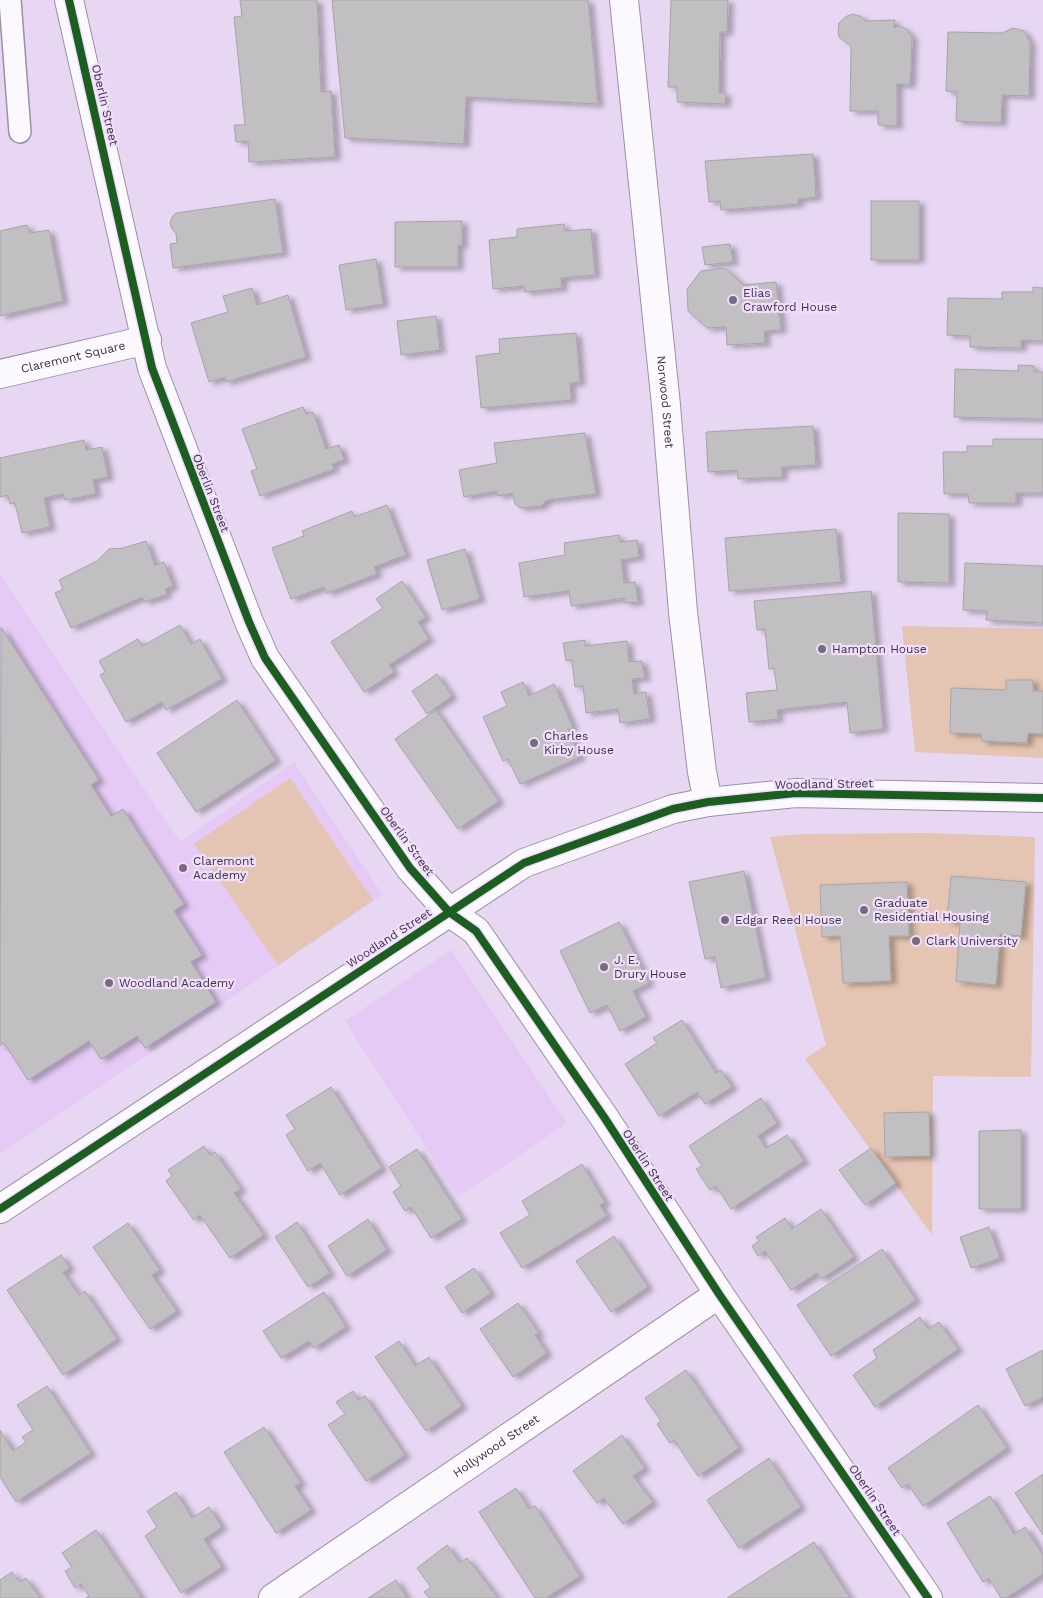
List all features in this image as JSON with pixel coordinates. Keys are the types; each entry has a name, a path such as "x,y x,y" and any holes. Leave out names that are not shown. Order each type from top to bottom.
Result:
{"street":[{"name":"Oberlin Street","path":"69,0 156,378 245,613 264,658 410,868 449,912 476,931 604,1117 719,1294 928,1598"},
{"name":"Norwood Street","path":"624,0 666,405 683,612 702,772 708,802"},
{"name":"Claremont Square","path":"0,374 147,340"},
{"name":"Woodland Street","path":"0,1209 524,863 673,809 708,802 796,793 1043,798"},
{"name":"Hollywood Street","path":"273,1598 719,1294"}],"lane":[{"path":"10,0 20,132"}],"shaded area":[{"name":"Claremont Academy","path":"0,574 180,842 294,762 383,895 0,1154"},
{"path":"902,626 1043,629 1043,758 915,752"},
{"path":"290,778 373,900 278,965 194,844"},
{"name":"Clark University","path":"928,833 1035,837 1031,1077 933,1076 932,1235 805,1059 826,1045 770,837 802,834"},
{"path":"451,950 567,1123 458,1197 345,1021"}],"building":[{"path":"240,0 317,0 321,92 331,91 335,157 249,162 248,141 236,142 234,125 245,125 234,17 242,16"},
{"path":"332,0 588,0 598,104 466,97 464,144 345,138"},
{"path":"671,0 728,0 727,32 720,32 719,93 726,93 725,104 677,102 677,87 668,87"},
{"path":"852,14 860,16 866,21 895,20 894,28 900,26 906,29 912,37 910,85 897,84 897,126 878,125 878,111 850,111 851,46 839,37 838,30 839,23 845,17"},
{"path":"1013,28 1024,31 1030,42 1029,96 1002,95 1001,123 956,121 957,92 946,91 948,32 1002,33"},
{"path":"813,154 816,197 798,199 798,204 721,210 720,201 709,202 705,161"},
{"path":"275,199 283,253 173,268 170,244 177,243 176,233 170,223 176,213"},
{"path":"871,201 919,201 919,260 871,260"},
{"path":"462,221 462,245 458,245 458,267 395,267 395,222"},
{"path":"564,224 565,231 591,229 595,275 561,278 562,288 525,292 524,286 493,289 489,240 517,237 517,229"},
{"path":"27,225 30,233 49,230 63,301 0,316 0,231"},
{"path":"730,244 733,262 705,265 702,247"},
{"path":"376,259 383,304 346,310 339,265"},
{"name":"Elias Crawford House","path":"725,268 743,285 776,282 781,330 764,331 765,343 727,345 726,327 707,328 688,311 687,289 701,271"},
{"path":"1033,287 1043,288 1043,341 1021,340 1021,348 970,347 970,336 947,335 948,298 1002,299 1002,292 1033,292"},
{"path":"252,288 257,305 288,295 306,357 226,382 225,377 209,382 191,323 228,312 223,296"},
{"path":"436,316 440,350 401,355 397,321"},
{"path":"576,333 580,382 570,383 571,400 481,408 476,356 500,353 499,339"},
{"path":"1018,365 1034,366 1034,372 1043,372 1043,419 954,417 955,369 1018,371"},
{"path":"303,407 306,414 313,412 326,449 339,445 344,460 332,464 334,469 260,496 251,471 257,469 242,429"},
{"path":"813,426 816,465 782,467 782,477 738,479 737,470 708,472 706,432"},
{"path":"585,433 596,494 547,500 541,506 521,508 515,504 513,493 498,496 497,491 464,497 459,470 497,463 494,443"},
{"path":"993,439 1043,439 1043,493 1016,493 1016,503 969,503 968,494 944,494 943,452 967,452 967,446 993,446"},
{"path":"84,440 86,450 102,447 108,477 93,480 96,494 65,500 63,494 44,498 50,527 22,533 15,503 10,504 8,495 0,497 0,458"},
{"path":"387,505 406,555 374,567 377,574 327,593 324,587 291,599 272,548 304,536 302,531 352,511 354,517"},
{"path":"898,513 949,514 949,583 898,582"},
{"path":"836,529 841,582 729,591 725,538"},
{"path":"619,535 620,542 637,540 639,557 621,560 624,583 635,582 638,602 625,603 624,598 571,606 569,591 524,597 519,563 565,555 564,543"},
{"path":"146,541 155,565 164,562 173,586 165,589 167,594 145,602 142,597 71,628 55,593 63,589 59,580 97,561 109,549 123,548"},
{"path":"465,549 480,599 442,610 427,560"},
{"path":"965,563 1043,566 1043,623 986,620 987,611 963,610"},
{"path":"402,581 426,617 418,622 429,639 389,665 394,672 364,692 331,642 383,608 376,599"},
{"name":"Hampton House","path":"871,591 883,729 850,733 847,702 777,710 778,719 749,722 746,693 777,690 774,668 769,669 765,629 757,630 754,601"},
{"path":"180,625 191,644 200,639 222,679 166,710 162,702 126,722 100,675 105,672 99,661 138,639 142,646"},
{"path":"1,627 99,780 91,785 111,816 123,809 184,904 174,911 202,955 191,962 216,1002 145,1048 137,1036 101,1059 89,1041 28,1080 4,1043 0,1046"},
{"path":"585,640 585,646 627,641 629,662 642,661 645,678 632,679 634,694 646,692 650,719 620,723 618,709 586,713 583,686 575,687 572,660 566,661 563,643"},
{"path":"437,674 452,696 427,714 412,691"},
{"path":"1006,680 1033,680 1033,691 1043,691 1043,734 1028,733 1027,743 982,741 981,734 950,733 951,688 1006,690"},
{"name":"Charles Kirby House","path":"523,682 529,696 554,684 573,727 568,730 580,757 520,784 508,759 503,761 483,717 507,706 501,692"},
{"path":"237,700 276,760 196,812 157,753"},
{"path":"436,710 499,801 458,829 395,739"},
{"name":"Edgar Reed House","path":"744,871 766,978 721,988 715,957 705,959 689,882"},
{"path":"951,876 1026,882 1021,936 1000,934 996,985 956,981 960,922 947,921"},
{"name":"Graduate Residential Housing","path":"907,882 909,936 889,936 891,981 843,983 840,936 822,937 820,885"},
{"name":"J. E. Drury House","path":"619,922 649,983 633,991 646,1017 620,1031 607,1005 590,1013 560,951"},
{"path":"682,1020 716,1073 721,1070 732,1087 705,1104 697,1092 659,1116 625,1064 657,1043 653,1038"},
{"path":"331,1087 382,1168 340,1195 320,1163 308,1171 286,1135 295,1129 286,1115"},
{"path":"761,1098 777,1123 758,1136 766,1148 787,1135 804,1161 731,1209 716,1186 710,1190 696,1169 702,1166 689,1146"},
{"path":"929,1112 930,1156 885,1157 884,1113"},
{"path":"1021,1130 1021,1209 979,1209 979,1131"},
{"path":"204,1146 210,1155 215,1152 241,1189 234,1193 264,1235 230,1258 200,1215 194,1220 166,1181 172,1176 168,1170"},
{"path":"871,1148 896,1183 865,1205 839,1170"},
{"path":"417,1149 462,1219 431,1238 411,1207 405,1211 393,1192 401,1186 389,1167"},
{"path":"582,1164 605,1202 600,1205 607,1216 522,1268 500,1233 530,1215 522,1201"},
{"path":"821,1209 854,1257 821,1279 817,1273 791,1290 765,1251 758,1256 752,1246 759,1241 756,1237 785,1218 792,1229"},
{"path":"368,1219 387,1250 347,1276 328,1246"},
{"path":"297,1222 330,1273 308,1287 275,1237"},
{"path":"128,1223 160,1270 152,1275 177,1311 150,1329 93,1247"},
{"path":"989,1227 1000,1258 971,1268 960,1237"},
{"path":"614,1236 648,1287 611,1312 576,1261"},
{"path":"882,1249 916,1300 831,1356 797,1305"},
{"path":"61,1255 70,1268 63,1272 79,1295 85,1291 117,1339 63,1375 7,1290"},
{"path":"474,1268 491,1293 462,1313 445,1287"},
{"path":"324,1292 346,1327 314,1348 309,1341 281,1358 263,1331"},
{"path":"518,1303 539,1333 535,1335 547,1353 513,1377 480,1329"},
{"path":"920,1317 928,1329 939,1322 958,1349 875,1407 853,1375 877,1358 873,1350"},
{"path":"399,1341 415,1366 429,1357 462,1406 426,1431 375,1357"},
{"path":"1043,1350 1043,1397 1025,1406 1006,1369"},
{"path":"686,1370 739,1448 698,1476 674,1440 670,1443 657,1424 661,1421 645,1398"},
{"path":"47,1386 91,1453 16,1502 0,1477 0,1430 13,1451 26,1442 22,1437 33,1430 17,1405"},
{"path":"353,1391 358,1400 365,1396 405,1455 366,1481 328,1425 345,1414 336,1402"},
{"path":"978,1405 1007,1448 923,1506 908,1484 902,1488 888,1468"},
{"path":"264,1427 301,1483 295,1486 311,1510 276,1533 224,1452"},
{"path":"622,1435 645,1468 633,1476 653,1502 623,1524 604,1498 597,1503 573,1471"},
{"path":"769,1458 801,1507 739,1548 707,1500"},
{"path":"1043,1474 1043,1535 1015,1493"},
{"path":"516,1488 529,1509 535,1506 580,1576 546,1598 535,1598 479,1512"},
{"path":"176,1492 192,1518 209,1507 222,1527 204,1539 222,1567 181,1593 145,1536 157,1527 147,1511"},
{"path":"990,1496 1014,1534 1025,1527 1043,1555 1043,1574 1006,1598 1001,1598 989,1578 983,1582 947,1523"},
{"path":"96,1530 142,1598 86,1598 89,1596 81,1584 75,1588 65,1571 72,1567 62,1553"},
{"path":"814,1542 850,1598 727,1598"},
{"path":"447,1545 460,1563 467,1558 498,1598 429,1598 424,1592 431,1587 417,1568"},
{"path":"12,1572 20,1582 26,1578 40,1598 0,1598 0,1580"},
{"path":"396,1580 407,1598 368,1598"}],"cycle path":[{"path":"69,0 152,368 249,622 265,658 410,868 449,912 476,931 604,1117 719,1294 928,1598"},
{"path":"0,1209 524,863 673,809 708,802 796,793 1043,798"}],"place":[{"name":"Elias Crawford House","path":"733,300"},
{"name":"Hampton House","path":"822,649"},
{"name":"Charles Kirby House","path":"534,743"},
{"name":"Claremont Academy","path":"183,868"},
{"name":"Graduate Residential Housing","path":"864,910"},
{"name":"Edgar Reed House","path":"725,920"},
{"name":"Clark University","path":"916,941"},
{"name":"J. E. Drury House","path":"604,967"},
{"name":"Woodland Academy","path":"109,983"}]}
